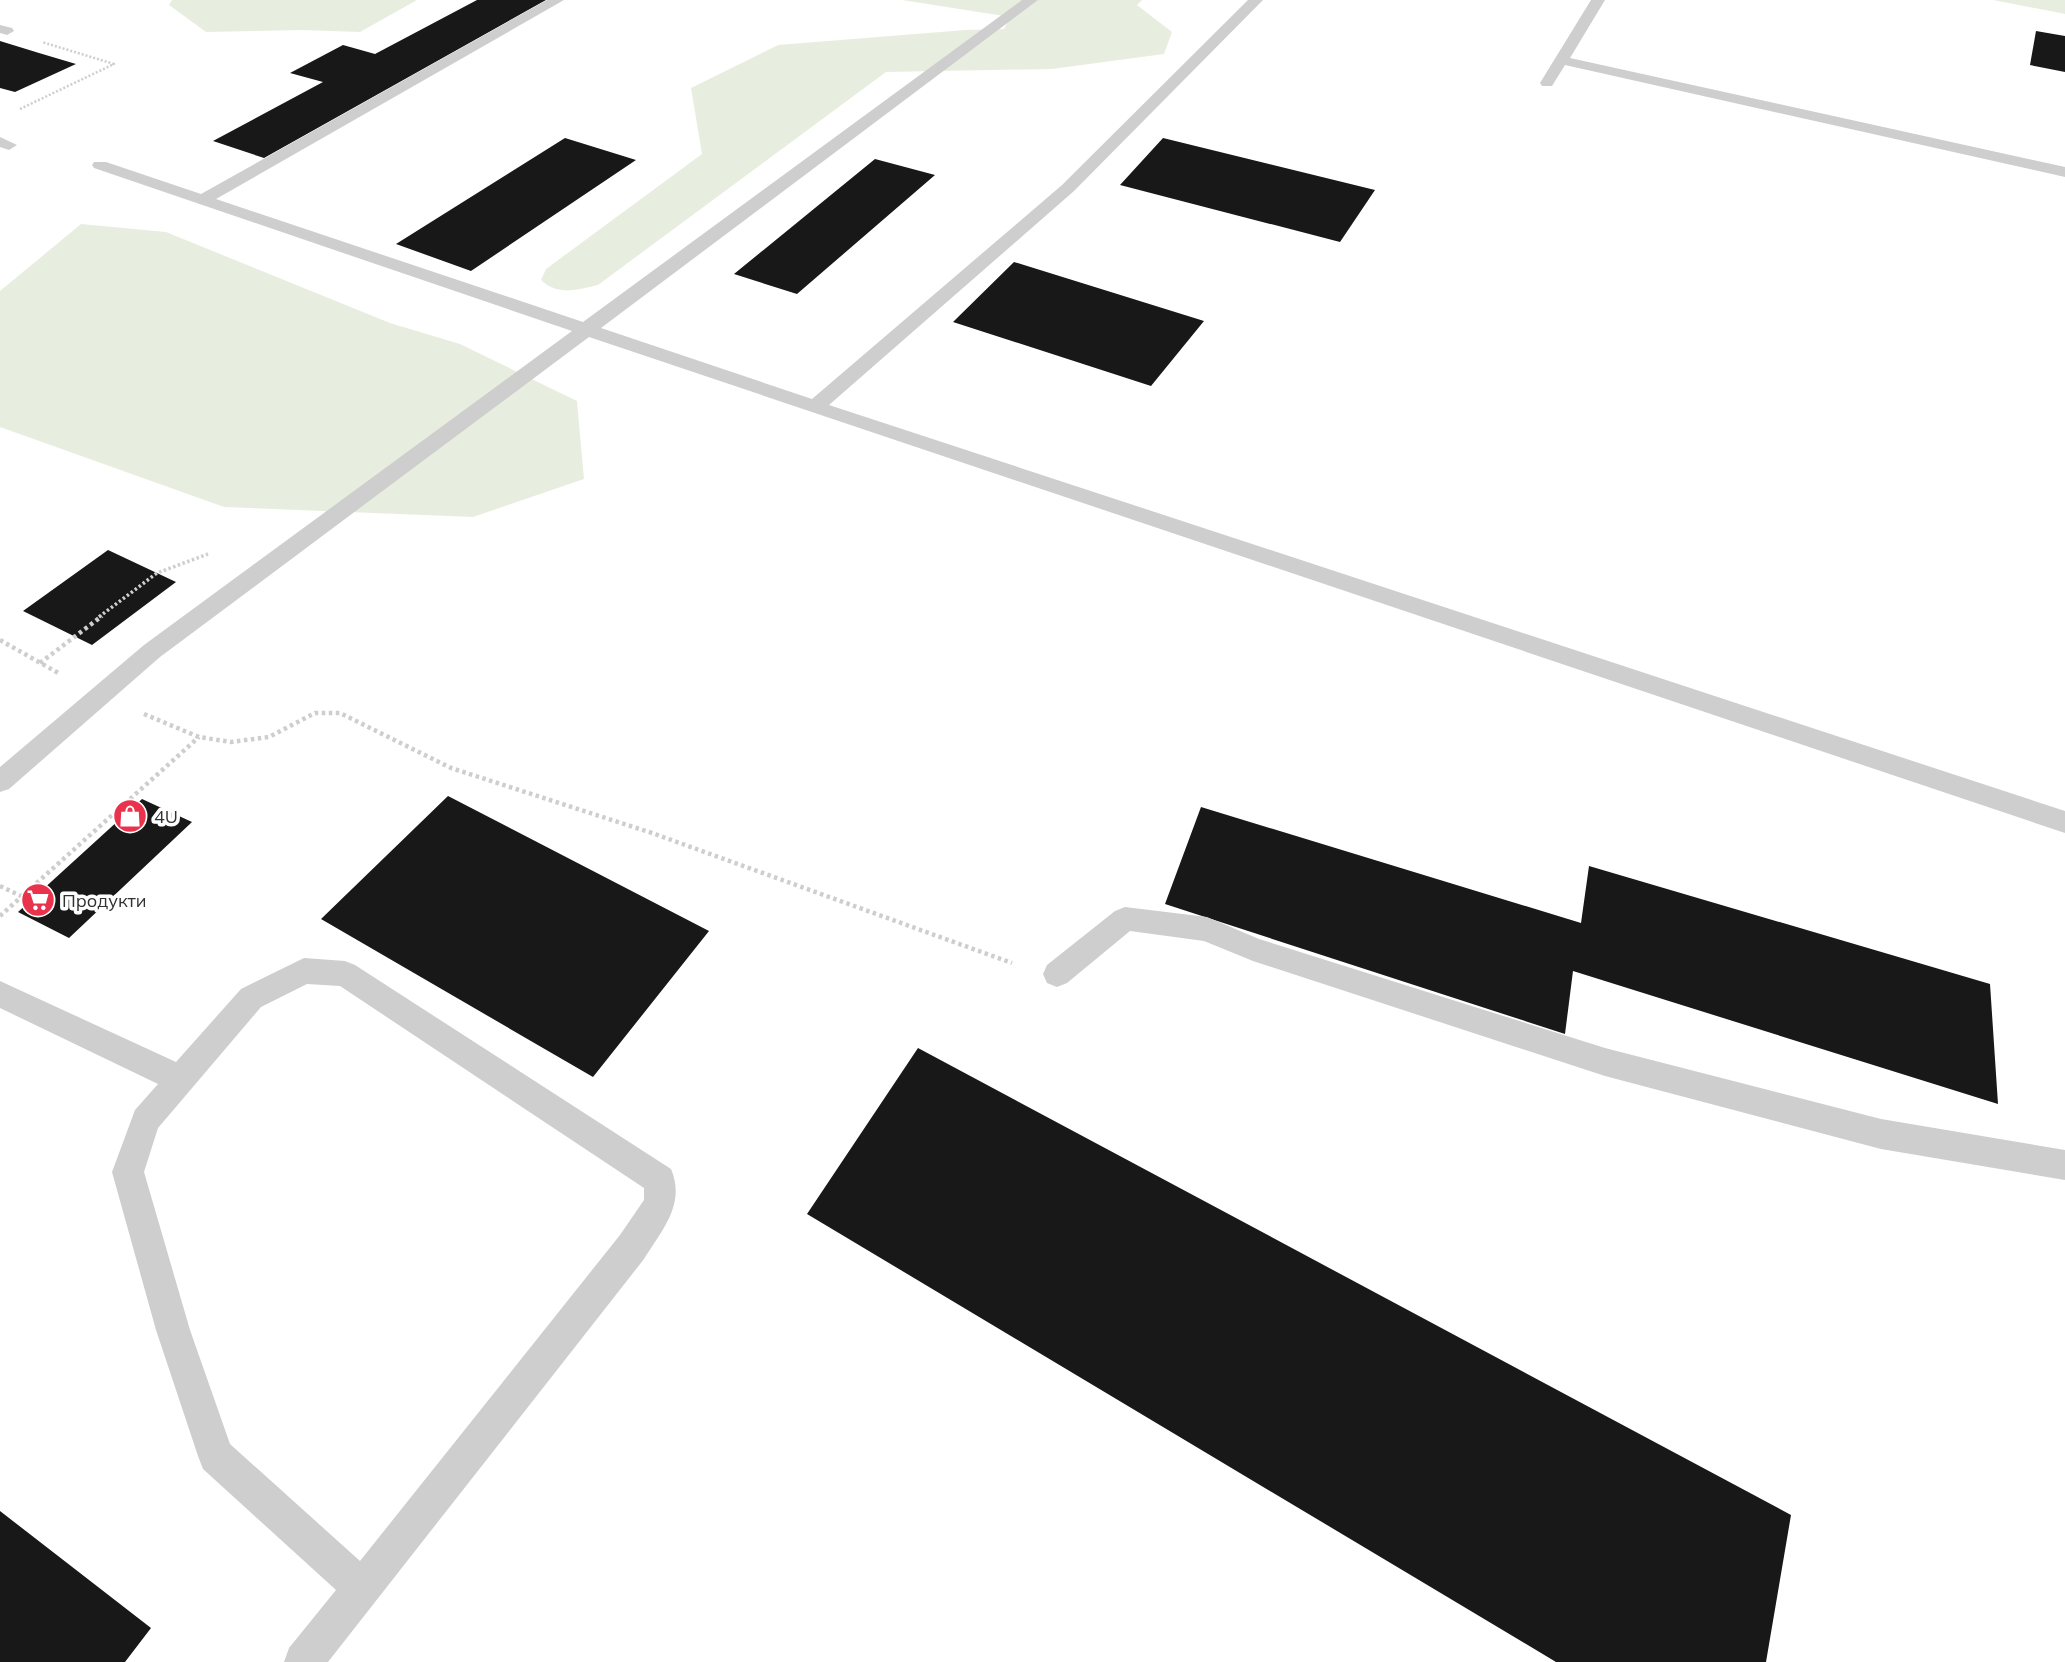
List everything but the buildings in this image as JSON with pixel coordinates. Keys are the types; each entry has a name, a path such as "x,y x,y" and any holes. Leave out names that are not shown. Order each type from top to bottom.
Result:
{"lane":[{"path":"204,199 557,0"},
{"path":"0,782 152,651 1031,0"},
{"path":"815,407 1068,188 1256,0"},
{"path":"1547,83 1598,0"},
{"path":"1561,60 2065,172"},
{"path":"100,165 815,407 2065,822"},
{"path":"1058,974 1125,919 1207,929 1253,949 1605,1062 1881,1133 2065,1165"},
{"path":"303,1662 362,1588 632,1247 660,1204 660,1180 345,974 304,971 251,998 180,1079 146,1119 128,1172 173,1330 216,1456 362,1588"},
{"path":"0,993 180,1079"}],"path":[{"path":"4,30 114,64 11,113"},
{"path":"0,640 40,663 74,636"},
{"path":"99,696 199,737 231,742 269,737 315,713 340,713 451,768 665,837 1022,967 1058,974"},
{"path":"0,916 199,737"},
{"path":"0,886 22,896"}],"green space":[{"path":"172,0 417,0 360,32 206,32 169,5"},
{"path":"902,0 1142,0 1137,5 1172,32 1164,54 1052,69 886,72 598,285 561,290 541,280 546,269 702,154 691,88 778,45 1004,29 1010,17"},
{"path":"1993,0 2065,0 2065,14"},
{"path":"81,224 166,232 390,323 460,344 577,401 584,479 473,517 224,507 0,427 0,291"}],"place":[{"name":"4U","path":"130,816"},
{"name":"Продукти","path":"38,900"}]}
